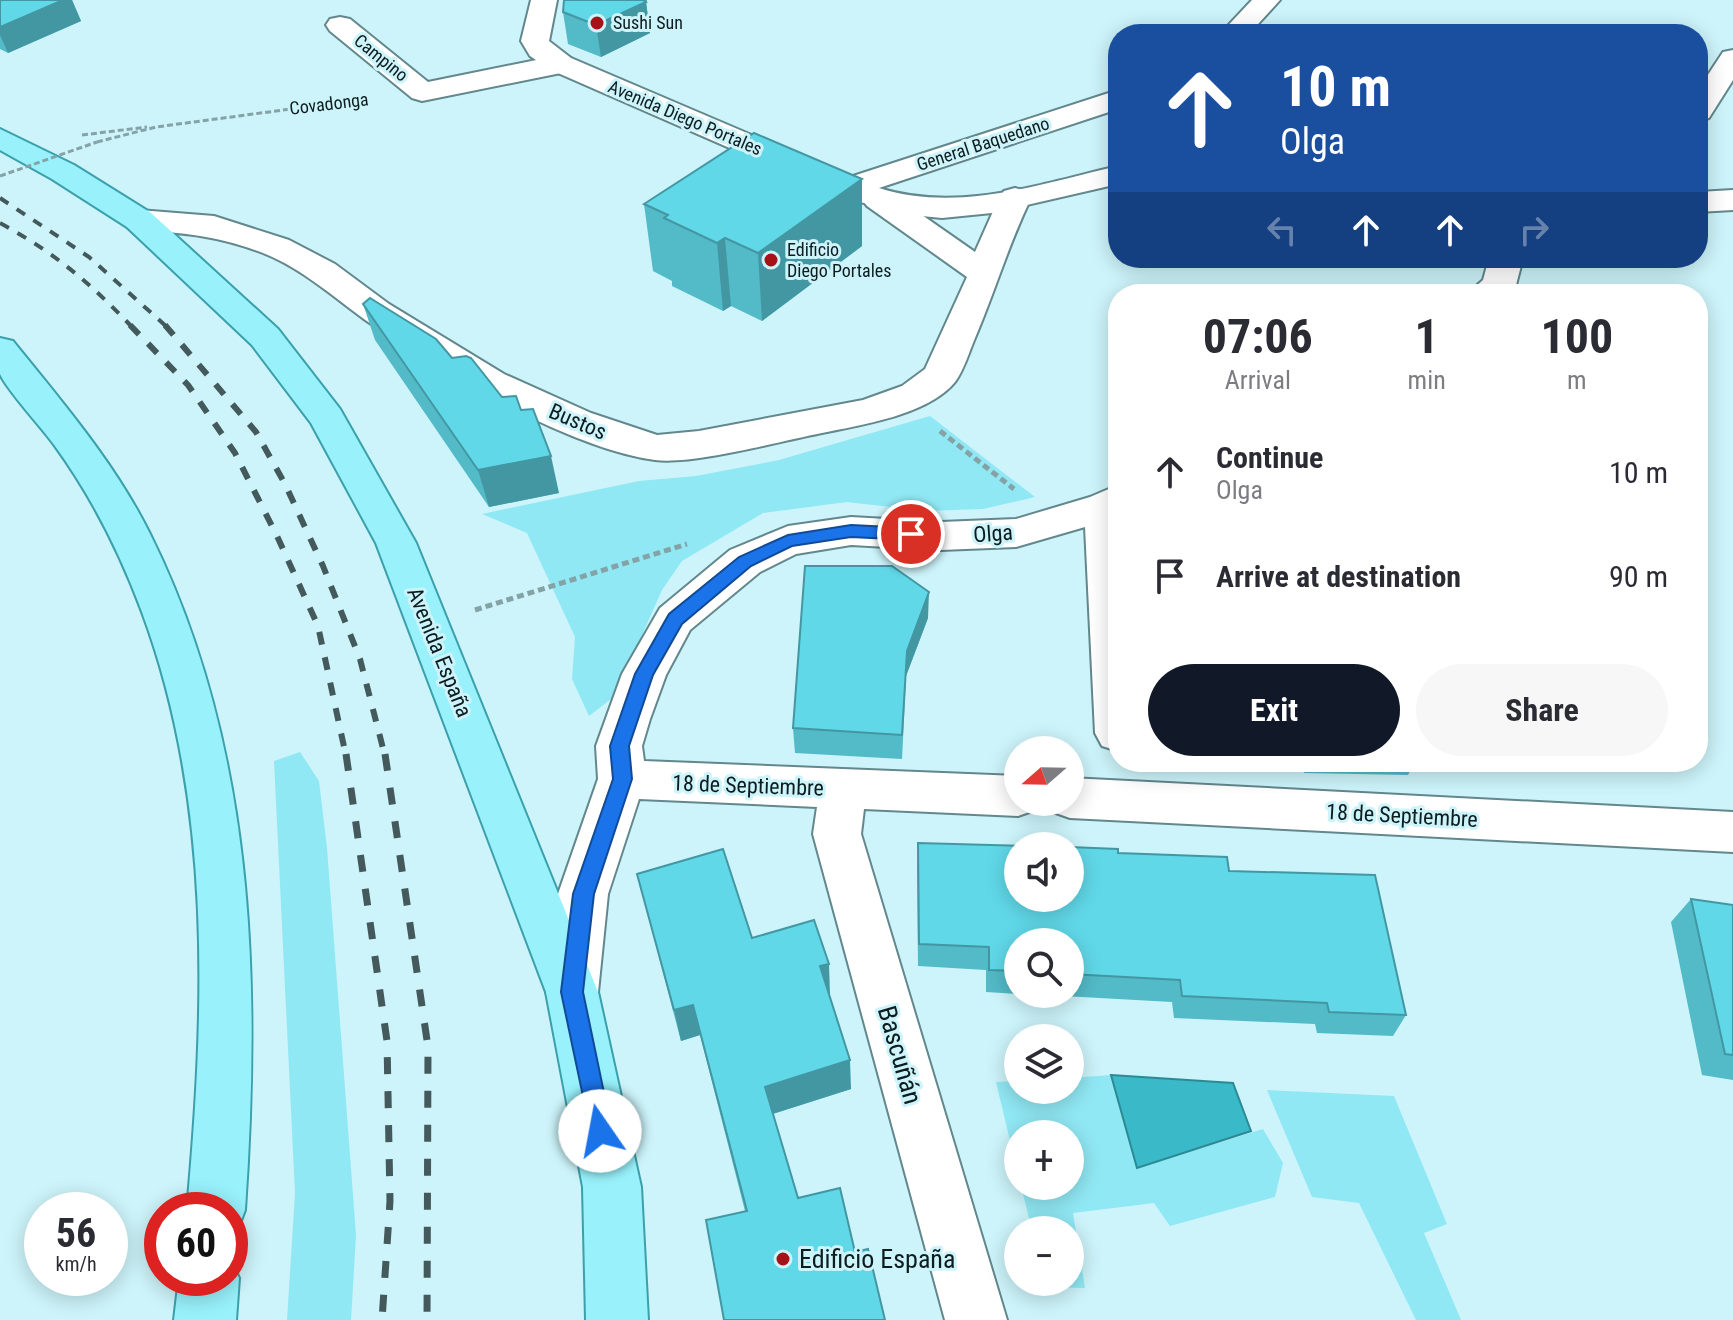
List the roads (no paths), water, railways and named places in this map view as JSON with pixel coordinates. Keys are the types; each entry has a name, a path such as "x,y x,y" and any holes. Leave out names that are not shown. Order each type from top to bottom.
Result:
{"main road":[{"name":"Avenida España","path":"0,138 63,172 139,220 265,337 327,418 396,543 572,992 612,1187 617,1320"},
{"path":"0,349 95,474 128,531 159,596 184,670 204,753 225,922 228,1005 217,1192"},
{"path":"205,1320 207,1296"}],"street":[{"name":"Avenida Diego Portales","path":"544,0 535,41 540,50 561,64 863,193 921,208 1015,198 1108,177"},
{"path":"1244,24 1267,0"},
{"name":"Campino","path":"340,25 422,92 561,64"},
{"path":"1708,97 1733,58"},
{"name":"General Baquedano","path":"863,193 1108,103"},
{"path":"863,193 985,274"},
{"name":"Bustos","path":"139,220 214,226 277,247 323,271 377,312 491,382 592,428 657,448 699,444 855,414 915,394 940,376 1015,198"},
{"path":"1708,201 1733,200"},
{"name":"Olga","path":"572,992 583,894 622,779 619,746 644,674 675,619 745,561 788,541 851,531 941,536 1016,533 1108,506"},
{"name":"18 de Septiembre","path":"622,779 1004,795"},
{"name":"18 de Septiembre","path":"1084,793 1120,781 1733,832"},
{"name":"Bascuñán","path":"843,788 837,834 976,1320"}],"railway":[{"path":"0,198 89,257 166,326"},
{"path":"0,223 70,269 130,325"},
{"path":"130,325 188,385 235,453 277,536 318,626 346,756"},
{"path":"166,326 256,432 285,484 323,566 360,659 385,756"},
{"path":"346,754 387,1041 390,1201 382,1320"},
{"path":"385,754 428,1047 427,1320"}],"place":[{"name":"Sushi Sun","path":"597,23"},
{"name":"Edificio Diego Portales","path":"771,260"},
{"name":"Edificio España","path":"783,1259"}]}
